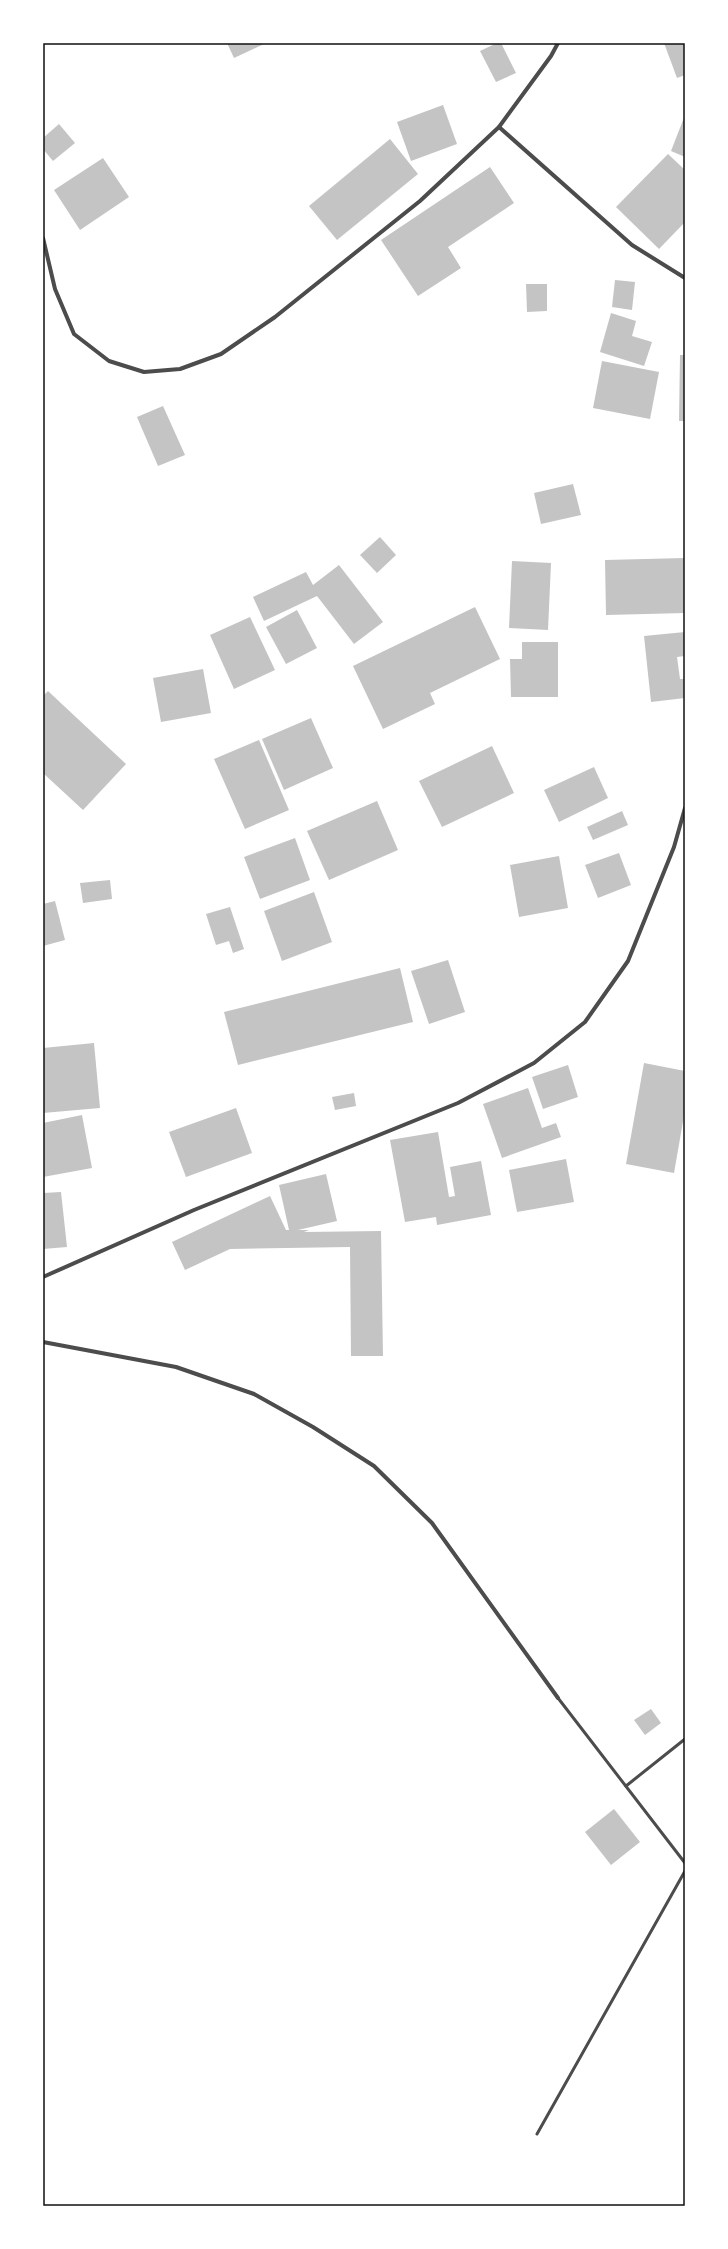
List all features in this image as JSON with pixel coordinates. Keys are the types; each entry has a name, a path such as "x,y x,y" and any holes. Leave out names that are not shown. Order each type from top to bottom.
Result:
{"street":[{"path":"43,238 55,289 74,334 109,361 144,372 180,369 221,354 275,317 420,200 499,127 551,56 558,43"},
{"path":"499,127 632,245 685,278"},
{"path":"43,1277 194,1210 458,1103 534,1063 585,1022 628,961 674,847 685,808"},
{"path":"43,1342 176,1367 254,1394 313,1427 374,1466 432,1523 558,1698"}],"lane":[{"path":"558,1698 685,1862"},
{"path":"626,1786 685,1739"},
{"path":"537,2134 685,1871"}],"building":[{"path":"227,43 266,43 234,58"},
{"path":"497,43 501,43 516,73 496,82 480,51"},
{"path":"664,43 685,43 685,75 677,78"},
{"path":"443,105 457,144 411,161 397,122"},
{"path":"685,115 685,157 671,151"},
{"path":"59,124 75,143 53,161 43,149 43,138"},
{"path":"390,139 418,174 337,240 309,206"},
{"path":"668,154 685,170 685,222 659,249 616,207"},
{"path":"103,158 129,197 80,230 54,190"},
{"path":"490,167 514,203 448,247 461,268 418,296 381,240"},
{"path":"615,280 635,282 632,310 612,307"},
{"path":"526,284 547,284 547,311 527,312"},
{"path":"611,313 636,321 632,336 652,342 644,366 600,352"},
{"path":"680,355 685,355 685,421 679,421"},
{"path":"602,361 659,372 650,419 593,408"},
{"path":"163,406 185,455 158,466 137,417"},
{"path":"573,484 581,515 541,524 534,493"},
{"path":"380,537 396,555 377,573 360,555"},
{"path":"685,558 685,613 606,615 605,560"},
{"path":"512,561 551,563 548,630 509,628"},
{"path":"339,565 383,622 354,644 317,596 264,621 253,597 306,572 313,585"},
{"path":"475,607 500,659 430,693 435,704 383,729 353,666"},
{"path":"297,610 317,648 286,664 266,627"},
{"path":"250,617 275,670 234,689 210,635"},
{"path":"685,632 685,656 677,657 680,679 685,679 685,698 651,702 644,636"},
{"path":"522,642 558,642 558,697 511,697 510,659 522,659"},
{"path":"203,669 211,713 161,722 153,678"},
{"path":"48,691 126,764 83,810 43,773 43,696"},
{"path":"311,718 333,768 284,790 262,739"},
{"path":"259,740 289,810 245,829 214,759"},
{"path":"492,746 514,793 442,827 419,781"},
{"path":"594,767 608,798 559,822 544,790"},
{"path":"377,801 398,850 329,880 307,831"},
{"path":"622,811 628,825 593,840 587,827"},
{"path":"295,838 310,880 260,899 244,857"},
{"path":"619,853 631,885 598,898 585,865"},
{"path":"559,856 568,908 519,917 510,865"},
{"path":"110,880 112,899 83,903 80,883"},
{"path":"314,892 332,942 282,961 264,911"},
{"path":"55,901 65,940 43,946 43,904"},
{"path":"230,907 244,949 233,953 229,941 216,945 206,914"},
{"path":"448,960 465,1012 429,1024 411,971"},
{"path":"400,968 413,1022 238,1065 224,1012"},
{"path":"94,1043 100,1108 43,1113 43,1048"},
{"path":"644,1063 685,1071 685,1110 674,1173 626,1164"},
{"path":"568,1065 578,1097 543,1109 532,1077"},
{"path":"528,1088 542,1128 556,1123 561,1137 502,1158 483,1104"},
{"path":"354,1093 356,1106 335,1110 332,1097"},
{"path":"236,1108 252,1153 186,1177 169,1132"},
{"path":"82,1115 92,1168 43,1177 43,1123"},
{"path":"438,1132 449,1197 455,1196 450,1167 481,1161 491,1215 437,1225 436,1217 405,1222 390,1140"},
{"path":"566,1159 574,1202 517,1212 509,1170"},
{"path":"326,1174 337,1221 298,1230 309,1230 304,1232 381,1231 383,1356 351,1356 350,1247 230,1249 185,1270 172,1242 270,1196 286,1230 289,1230 279,1185"},
{"path":"61,1192 67,1247 43,1249 43,1193"},
{"path":"651,1709 661,1723 645,1735 634,1720"},
{"path":"614,1809 640,1842 611,1865 585,1832"}]}
